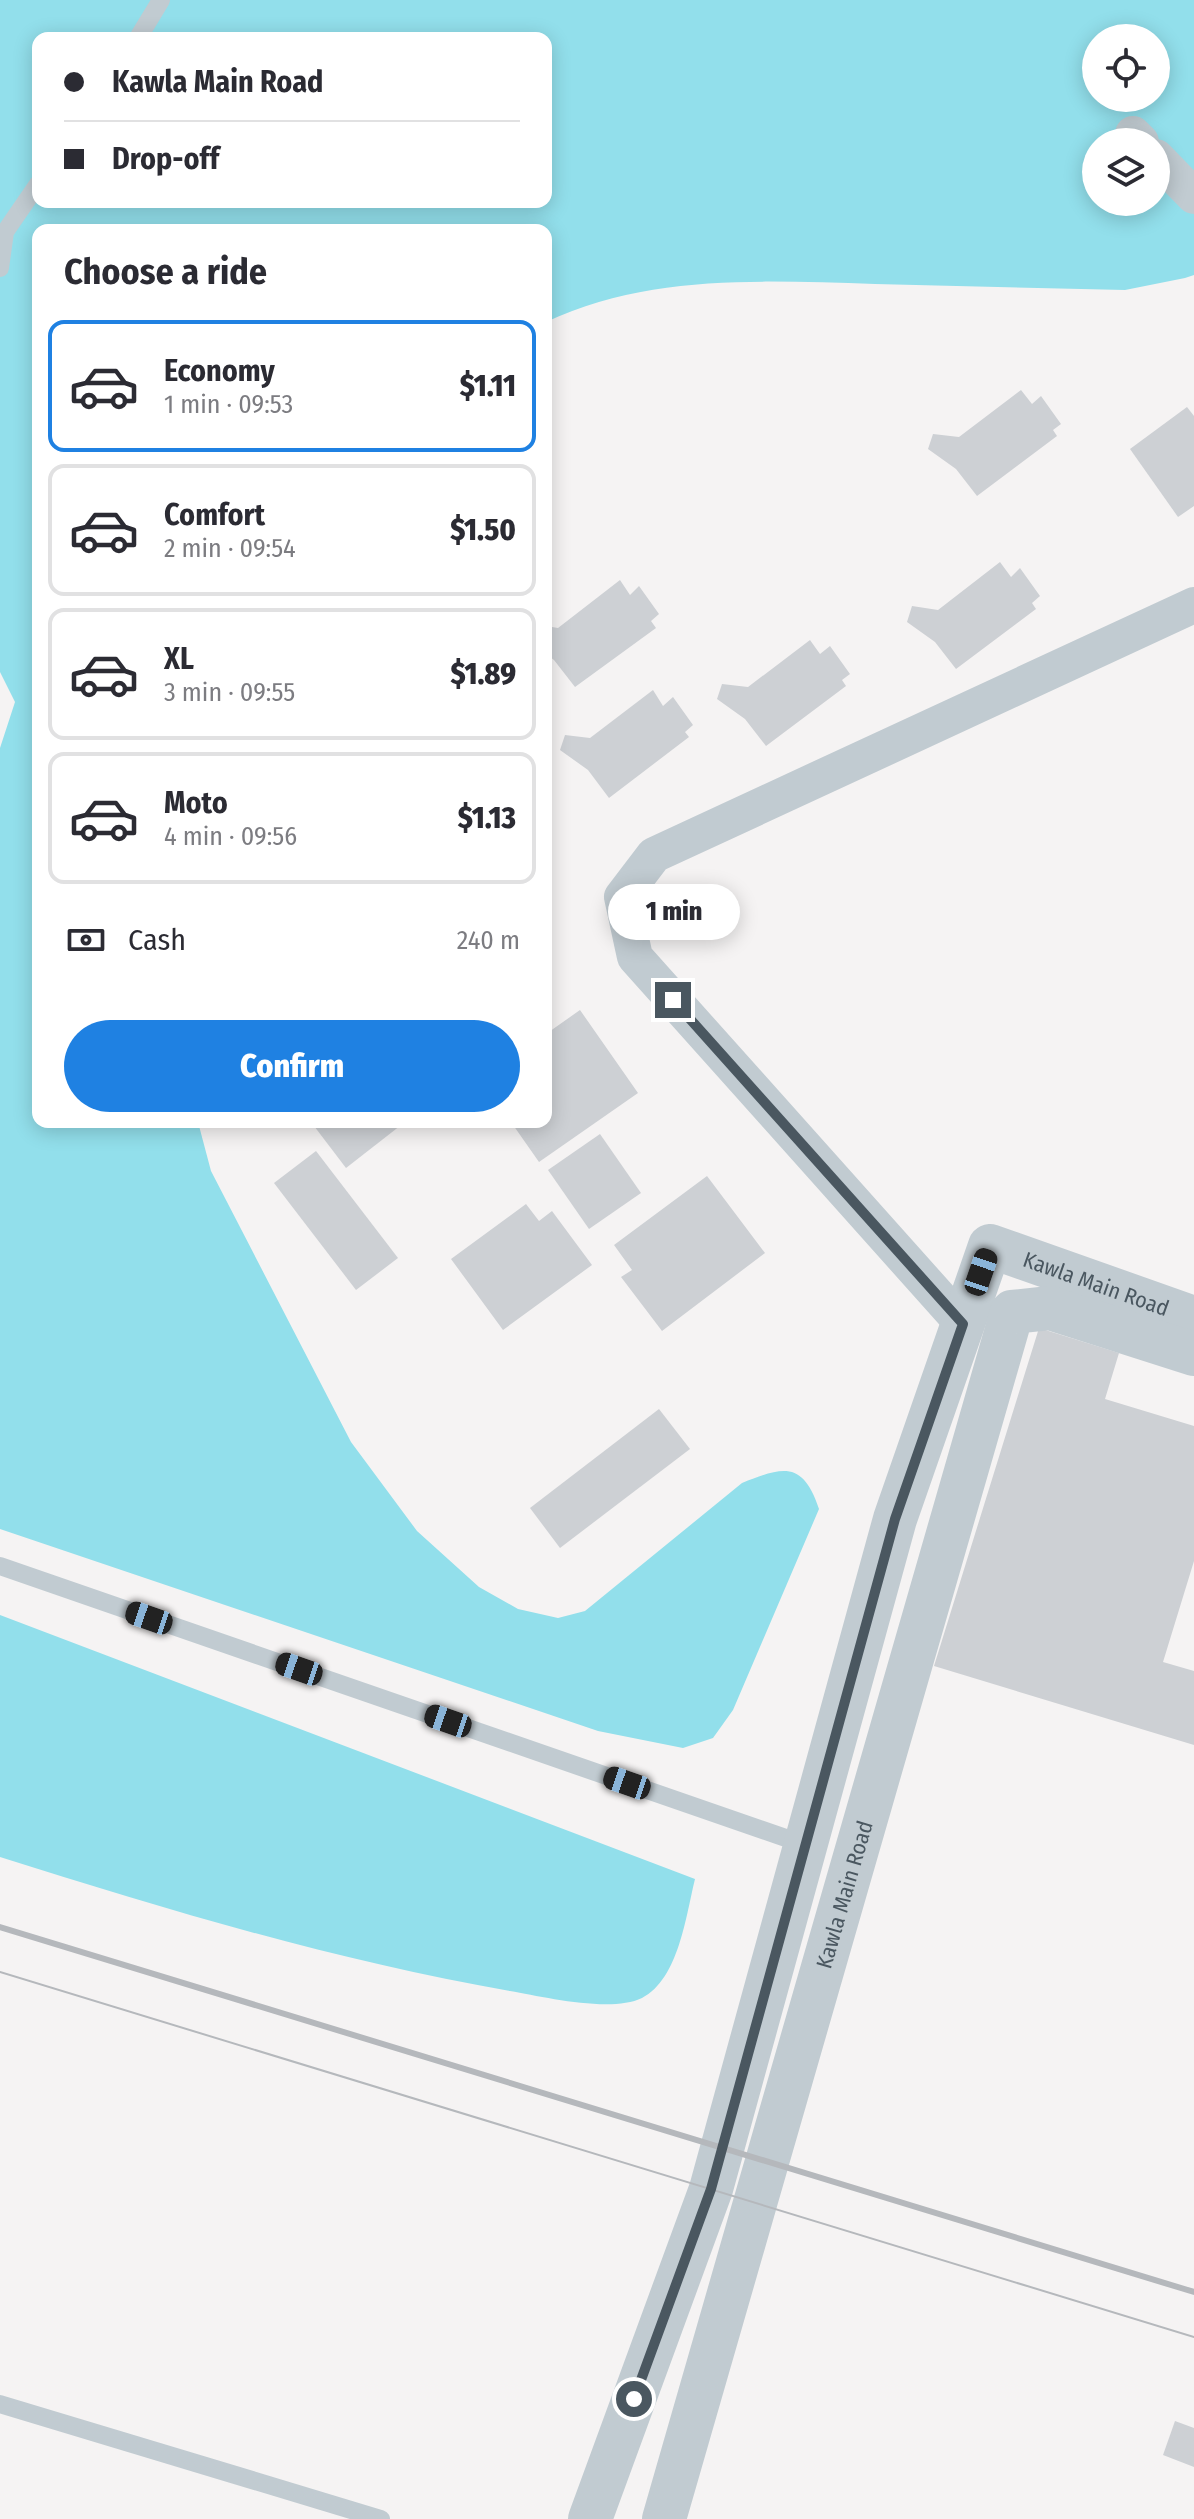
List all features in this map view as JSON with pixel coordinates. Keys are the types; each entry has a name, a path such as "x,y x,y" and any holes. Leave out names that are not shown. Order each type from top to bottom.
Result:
{"street":[{"path":"1170,172 1194,196"},
{"path":"963,1324 635,957 622,897 654,855 1194,605"},
{"name":"Kawla Main Road","path":"590,2519 711,2189 895,1519 990,1246 1194,1318"},
{"name":"Kawla Main Road","path":"664,2519 1012,1312 1050,1308 1194,1354"}],"lane":[{"path":"142,32 161,0"},
{"path":"0,268 5,232 32,193"},
{"path":"0,1566 806,1845"},
{"path":"0,2404 381,2519"}],"water":[{"path":"0,0 1194,0 1194,275 1125,290 791,282 708,284 626,295 585,306 552,320 552,224 32,224 32,1128 200,1128 211,1171 351,1442 417,1531 479,1587 518,1609 558,1618 585,1611 742,1483 781,1471 799,1475 813,1493 819,1509 733,1710 713,1738 683,1748 598,1731 0,1529 0,748 15,702 0,672"},
{"path":"0,1615 695,1879 673,1961 655,1989 642,1998 613,2004 559,2000 445,1979 317,1949 190,1915 0,1857"}],"building":[{"path":"1021,390 1032,404 1041,396 1061,424 1053,430 1057,436 977,496 956,469 928,449 933,434 959,437"},
{"path":"1187,407 1194,416 1194,506 1178,517 1130,449"},
{"path":"1000,562 1011,577 1020,568 1040,596 1032,603 1036,609 956,669 935,642 907,622 912,606 938,610"},
{"path":"620,580 630,595 639,586 659,614 651,621 656,628 575,687 552,658 552,627 558,628"},
{"path":"810,640 820,654 830,646 850,674 842,680 846,686 766,746 745,719 717,699 722,684 748,687"},
{"path":"653,690 663,706 673,697 693,725 685,732 689,737 609,798 588,770 560,750 565,735 590,738"},
{"path":"580,1010 638,1093 539,1162 515,1128 552,1128 552,1030"},
{"path":"316,1128 397,1128 346,1168"},
{"path":"600,1134 641,1193 589,1229 548,1170"},
{"path":"316,1151 398,1258 356,1290 274,1183"},
{"path":"707,1176 765,1253 662,1331 621,1277 632,1270 614,1245"},
{"path":"526,1204 539,1221 552,1211 592,1265 503,1330 451,1259"},
{"path":"1039,1328 1119,1353 1105,1399 1194,1426 1194,1561 1163,1662 1194,1671 1194,1745 934,1666"},
{"path":"659,1409 690,1449 560,1548 530,1508"},
{"path":"1175,2421 1194,2428 1194,2467 1163,2455"}],"tram line":[{"path":"0,1972 1194,2337"}],"railway":[{"path":"0,1927 1194,2292"}],"route":[{"path":"634,2399 711,2189 895,1519 963,1324 673,1000"}]}
